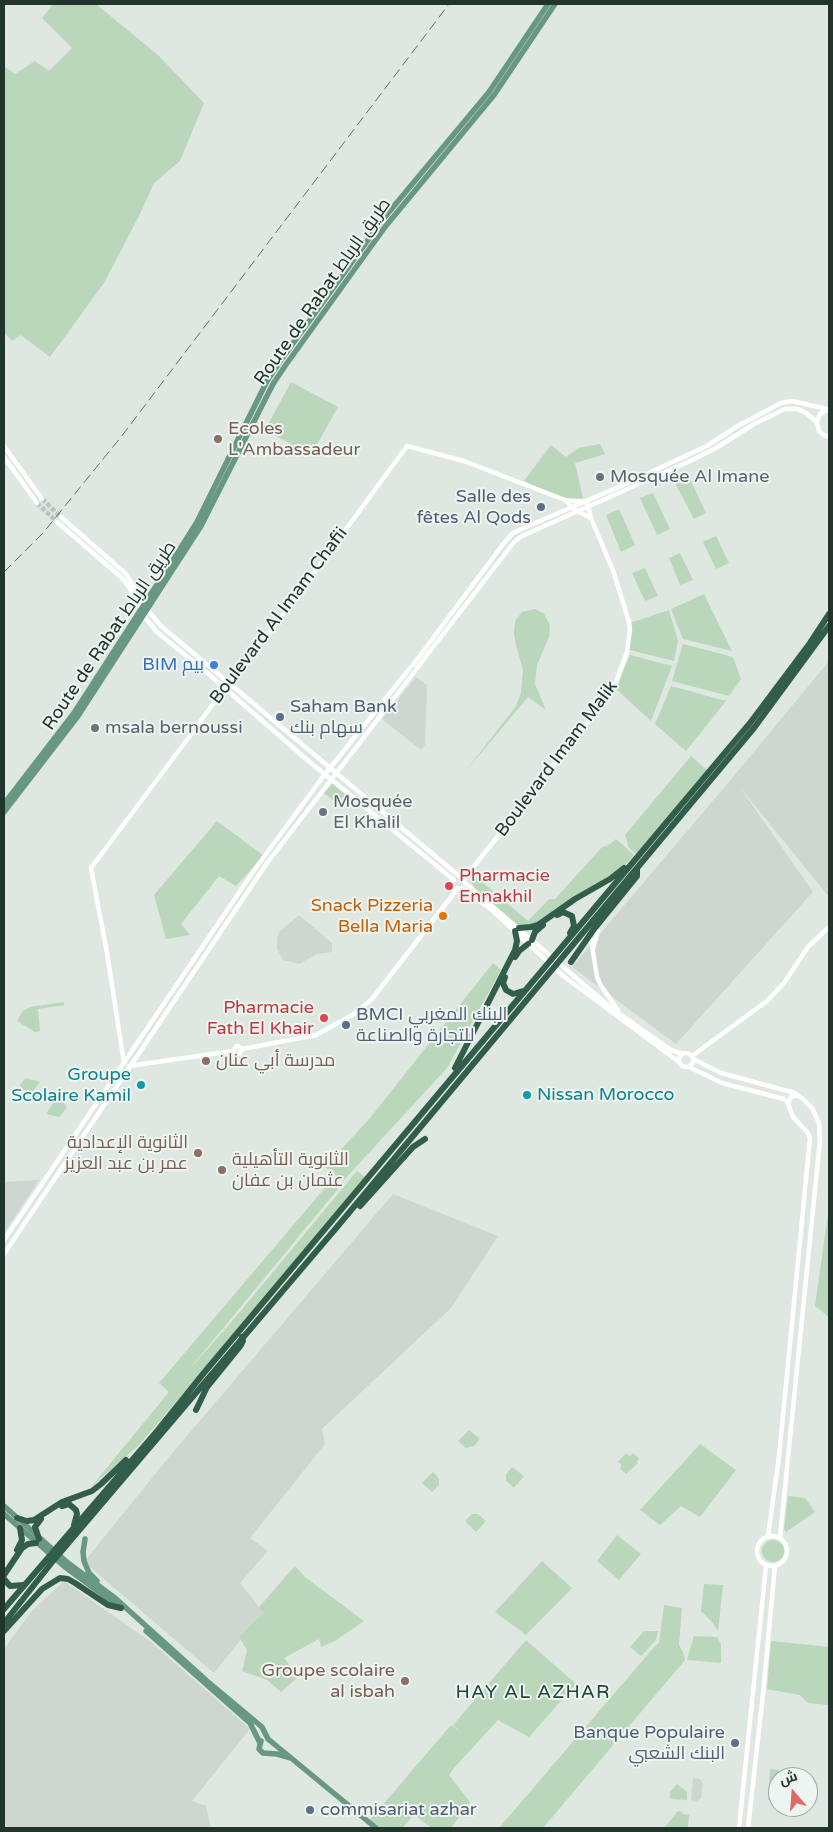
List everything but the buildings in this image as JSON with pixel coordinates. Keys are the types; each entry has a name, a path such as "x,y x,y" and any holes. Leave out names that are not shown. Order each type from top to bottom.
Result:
{"highway":[{"path":"4,1609 158,1430 433,1099 750,723 810,643 829,614"},
{"path":"4,1622 53,1561 337,1227 754,728 829,626"},
{"path":"433,1099 460,1060 517,946 517,930 538,925 575,899 610,879 640,854"},
{"path":"571,962 594,929 637,876 637,868"},
{"path":"524,991 513,994 509,993 503,983 517,954 530,942 537,930 563,912 572,916 574,921 574,926 564,944"},
{"path":"337,1227 360,1206 413,1147 425,1139"},
{"path":"196,1410 207,1387 241,1345 242,1337"},
{"path":"17,1518 24,1521 34,1520 62,1502 92,1491 158,1430"},
{"path":"24,1584 10,1586 6,1584 4,1577 22,1548 28,1544 40,1543 35,1530 35,1524 38,1520 65,1504 73,1506 76,1510 76,1519 72,1530"},
{"path":"4,1568 21,1544 22,1526"},
{"path":"4,1630 42,1589 60,1578 68,1579 108,1605 121,1608"}],"main road":[{"name":"Route de Rabat طريق الرباط","path":"4,812 78,716 144,610 197,522 267,381 281,360 384,218 489,92 548,4"},
{"name":"Route de Rabat طريق الرباط","path":"4,804 74,713 201,526 273,384 285,366 388,223 494,95 555,4"},
{"path":"4,1506 17,1518 22,1526"},
{"path":"4,1514 22,1526 40,1543 121,1608 250,1723 260,1743 259,1749 261,1752 293,1759"},
{"path":"85,1539 83,1552 87,1569 92,1577 121,1601 131,1612"},
{"path":"67,1565 115,1598 207,1681 262,1727 268,1739 376,1828"},
{"path":"260,1743 268,1739"},
{"path":"271,1754 275,1748 274,1743"}],"street":[{"path":"4,1254 267,863 336,773 512,534 706,446 736,426 781,403 792,401 828,409"},
{"path":"4,1240 254,868 330,768 414,668 514,542 522,536 716,448 754,424 785,409 798,409 817,422"},
{"path":"828,409 820,414 817,422 819,431 829,437"},
{"path":"4,446 5,456 37,503"},
{"name":"Boulevard Al Imam Chafii","path":"124,1063 91,868 195,729 224,687 284,613 407,446 464,461 565,500"},
{"path":"5,456 42,498"},
{"path":"565,500 587,502 591,518"},
{"path":"565,500 578,511 591,518"},
{"name":"Boulevard Imam Malik","path":"463,879 613,690 627,652 630,630 629,617 591,518"},
{"path":"59,519 121,577 157,632 454,880 454,885 493,911 517,930"},
{"path":"144,610 463,879 562,975 680,1062 684,1067 689,1067 722,1083 781,1098 788,1104 792,1117 808,1133 810,1138 779,1457 768,1536"},
{"path":"454,880 463,879"},
{"path":"124,1063 129,1066 233,1051 233,1048 237,1046 242,1050 316,1035 354,1014 372,999 460,888 463,879"},
{"path":"692,1057 767,1002 784,983 808,948 829,927"},
{"path":"214,928 221,933"},
{"path":"592,952 598,931"},
{"path":"591,940 594,966 600,984 622,1015"},
{"path":"530,942 545,951 566,971 622,1015 671,1050 688,1054 721,1074 788,1090 808,1103 819,1122 820,1140 780,1537 786,1546 787,1554 785,1560 775,1566 766,1566 757,1557 756,1551 759,1541 768,1536 780,1537"},
{"path":"680,1062 683,1054"},
{"path":"689,1067 692,1063 692,1057"},
{"path":"788,1104 791,1097 798,1095"},
{"path":"739,1828 766,1566"},
{"path":"748,1828 775,1566"},
{"path":"741,1805 750,1806"},
{"path":"740,1817 749,1818"}],"shaded area":[{"path":"829,661 829,897 739,786 813,892 676,1044 572,967"},
{"path":"416,677 427,685 425,745 421,750 382,719"},
{"path":"299,915 332,943 332,952 317,954 299,964 283,960 277,949 279,932"},
{"path":"39,1180 4,1233 4,1182"},
{"path":"393,1194 498,1236 451,1308 322,1429 325,1444 250,1538 268,1551 240,1583 263,1612 214,1673 84,1562 169,1457"},
{"path":"64,1581 151,1642 250,1729 192,1801 206,1806 211,1828 4,1828 4,1649 32,1611"},
{"path":"693,1778 700,1779 703,1783 701,1798 697,1801 691,1800"}],"green space":[{"path":"53,4 96,4 159,56 204,103 180,161 154,183 104,283 50,357 21,335 12,341 4,333 4,66 15,74 35,61 49,71 72,48 42,18"},
{"path":"291,382 338,407 311,455 265,430"},
{"path":"600,444 605,454 575,463 583,498 569,501 524,481 551,445 566,457 578,448"},
{"path":"689,477 706,513 694,519 675,483"},
{"path":"653,493 670,529 657,535 640,498"},
{"path":"619,509 635,545 621,552 606,515"},
{"path":"716,536 729,563 716,569 703,542"},
{"path":"680,553 693,580 680,585 669,558"},
{"path":"645,568 658,596 645,601 632,573"},
{"path":"704,594 732,651 683,639 671,609"},
{"path":"535,609 544,614 550,625 549,637 537,665 535,684 546,710 528,697 465,772 516,706 521,693 523,670 514,633 515,621 522,612"},
{"path":"669,610 678,641 674,661 630,650 630,623"},
{"path":"683,644 733,657 741,679 729,696 672,681"},
{"path":"630,655 672,666 651,721 616,689"},
{"path":"671,686 726,701 686,751 655,724"},
{"path":"691,756 708,771 636,854 629,848 625,835"},
{"path":"333,783 348,796 339,805 324,793"},
{"path":"217,821 264,856 236,886 219,876 181,924 190,935 166,939 154,895"},
{"path":"616,839 634,855 621,869 535,928 521,928 477,891 470,881 475,876 528,921 549,899 555,899 602,847 607,846"},
{"path":"493,963 501,970 447,1068 343,1181 325,1167 370,1118"},
{"path":"64,1002 64,1005 38,1009 40,1031 35,1032 17,1021 23,1011 30,1007"},
{"path":"25,1078 40,1082 29,1096 20,1085"},
{"path":"59,1094 67,1108 59,1117 46,1114"},
{"path":"357,1171 365,1177 235,1333 139,1445 91,1487 169,1392 159,1383 329,1183 335,1184 338,1189 187,1372 228,1326"},
{"path":"829,1207 829,1317 815,1306"},
{"path":"469,1430 480,1439 474,1446 466,1448 458,1441"},
{"path":"700,1444 736,1470 700,1517 681,1506 660,1525 640,1510"},
{"path":"626,1453 630,1456 633,1453 639,1458 638,1463 626,1474 620,1468 622,1465 618,1462"},
{"path":"512,1467 524,1476 514,1488 506,1481 506,1474"},
{"path":"433,1472 439,1479 439,1485 432,1492 422,1483"},
{"path":"788,1496 805,1498 815,1512 786,1532 784,1529"},
{"path":"472,1514 478,1514 486,1521 476,1532 465,1521"},
{"path":"617,1535 641,1554 619,1580 597,1561"},
{"path":"773,1540 781,1543 784,1551 781,1559 773,1562 765,1559 762,1551 765,1543"},
{"path":"542,1561 572,1588 526,1635 495,1612"},
{"path":"295,1566 305,1577 364,1621 335,1641 321,1647 319,1639 284,1658 299,1676 281,1692 267,1680 242,1671 247,1650 239,1637 263,1613 259,1607"},
{"path":"704,1584 723,1585 718,1631 701,1611"},
{"path":"664,1605 682,1608 679,1645 685,1660 543,1828 499,1828 659,1643"},
{"path":"644,1631 658,1631 656,1640 641,1656 630,1647"},
{"path":"694,1636 717,1637 721,1644 721,1663 687,1660"},
{"path":"526,1640 576,1684 529,1737 498,1720 454,1768 449,1775 470,1802 451,1828 432,1828 414,1815 402,1828 376,1828 368,1822 451,1725 461,1732 453,1725"},
{"path":"771,1641 829,1647 829,1705 808,1703 800,1695 767,1689"},
{"path":"677,1784 687,1792 687,1800 671,1799 670,1792"},
{"path":"678,1811 689,1815 688,1828 664,1828"}],"tunnel":[{"path":"42,499 61,517"},
{"path":"37,503 57,522"}],"railway":[{"path":"4,572 43,533 121,437 449,4"}],"place":[{"name":"Ecoles L'Ambassadeur","path":"218,439"},
{"name":"Mosquée Al Imane","path":"600,477"},
{"name":"Salle des fêtes Al Qods","path":"541,507"},
{"name":"BIM بيم","path":"214,665"},
{"name":"Saham Bank سهام بنك","path":"280,717"},
{"name":"msala bernoussi","path":"95,728"},
{"name":"Mosquée El Khalil","path":"323,812"},
{"name":"Pharmacie Ennakhil","path":"449,886"},
{"name":"Snack Pizzeria Bella Maria","path":"443,916"},
{"name":"Pharmacie Fath El Khair","path":"324,1018"},
{"name":"BMCI البنك المغربي للتجارة والصناعة","path":"346,1025"},
{"name":"مدرسة أبي عنان","path":"206,1061"},
{"name":"Groupe Scolaire Kamil","path":"141,1085"},
{"name":"Nissan Morocco","path":"527,1095"},
{"name":"الثانوية الإعدادية عمر بن عبد العزيز","path":"198,1153"},
{"name":"الثانوية التأهيلية عثمان بن عفان","path":"222,1170"},
{"name":"Groupe scolaire al isbah","path":"405,1681"},
{"name":"Banque Populaire البنك الشعبي","path":"735,1743"},
{"name":"commisariat azhar","path":"310,1810"}],"district":[{"name":"HAY AL AZHAR","path":"533,1693"}]}
